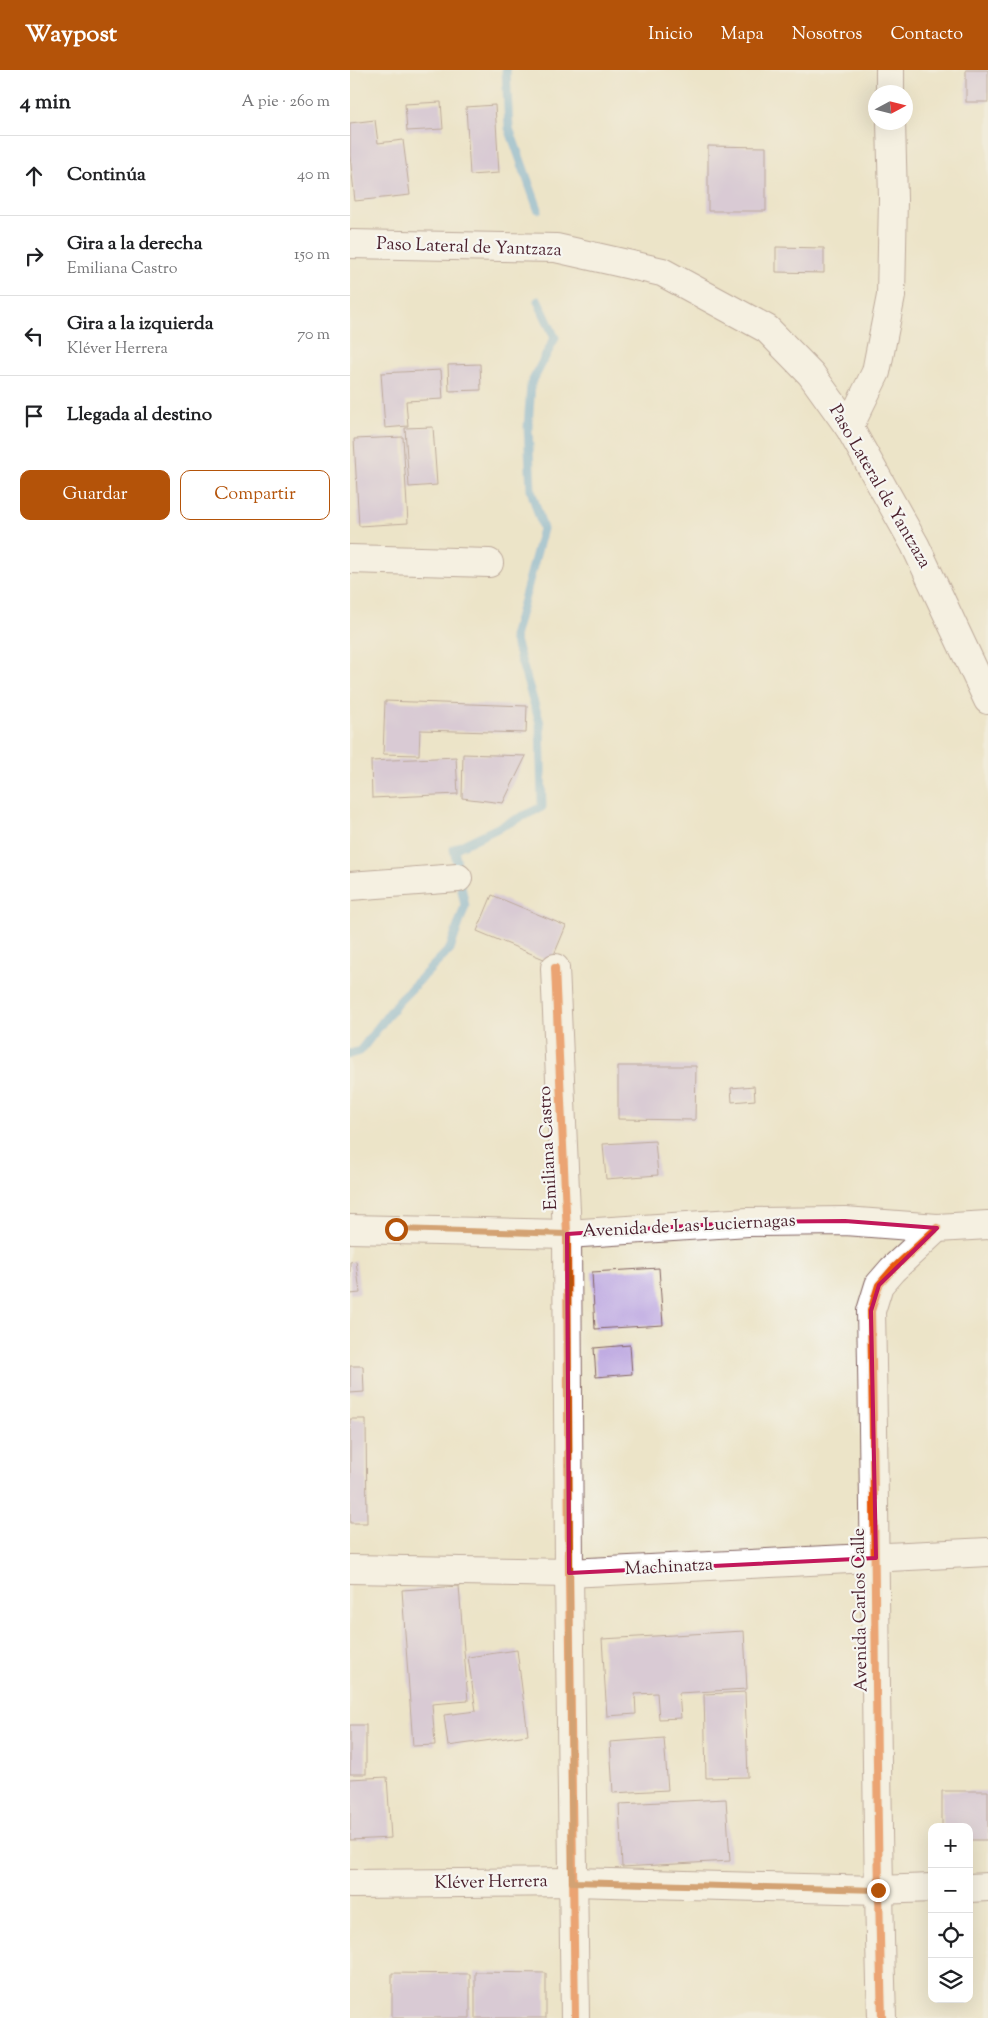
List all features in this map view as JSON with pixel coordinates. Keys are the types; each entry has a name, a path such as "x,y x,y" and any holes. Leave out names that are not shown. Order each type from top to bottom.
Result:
{"main road":[{"path":"890,70 890,85"},
{"path":"849,426 876,372 891,296 893,199 891,130"},
{"name":"Paso Lateral de Yantzaza","path":"350,244 556,248 662,272 767,329 811,374 849,426 915,545 988,700"},
{"path":"350,559 489,563"},
{"path":"350,886 458,878"},
{"name":"Emiliana Castro","path":"555,968 567,1234 572,1882 575,2018"},
{"name":"Avenida de Las Luciernagas","path":"350,1229 567,1234 748,1222 845,1221 937,1228"},
{"path":"937,1228 988,1225"},
{"name":"Avenida Carlos Calle","path":"882,2018 878,1890 876,1558 871,1311 879,1285 937,1228"},
{"name":"Machinatza","path":"350,1569 569,1573 988,1552"},
{"name":"Kléver Herrera","path":"350,1884 572,1882 878,1890 928,1888"},
{"path":"973,1888 988,1887"}],"highlighted area":[{"path":"845,1221 937,1228 879,1285 871,1311 876,1558 569,1573 567,1234 748,1222"}],"building":[{"path":"966,70 988,70 988,102 966,102"},
{"path":"441,102 443,129 407,131 405,104"},
{"path":"495,105 499,173 470,175 466,107"},
{"path":"375,120 378,143 403,140 410,195 355,201 350,156 350,123"},
{"path":"708,146 766,147 766,211 708,211"},
{"path":"776,247 824,248 824,273 776,272"},
{"path":"480,364 481,390 449,391 448,365"},
{"path":"441,370 443,399 406,401 408,426 385,428 381,373"},
{"path":"433,427 437,485 409,487 405,428"},
{"path":"403,437 408,523 359,526 354,439"},
{"path":"385,701 527,706 526,733 420,730 419,755 383,754"},
{"path":"463,754 526,756 503,803 462,798"},
{"path":"456,757 458,794 372,798 371,761"},
{"path":"492,895 566,926 551,962 477,931"},
{"path":"618,1066 696,1066 695,1120 618,1119"},
{"path":"754,1086 755,1100 732,1102 731,1088"},
{"path":"655,1141 658,1175 606,1179 603,1144"},
{"path":"356,1261 360,1293 350,1294 350,1262"},
{"path":"659,1268 663,1325 595,1329 592,1272"},
{"path":"630,1345 632,1374 596,1377 594,1348"},
{"path":"350,1366 363,1366 364,1392 350,1393"},
{"path":"350,1419 366,1419 367,1523 350,1523"},
{"path":"459,1586 468,1701 432,1704 435,1745 413,1746 402,1590"},
{"path":"744,1631 747,1689 679,1693 681,1718 659,1719 657,1693 635,1694 636,1714 607,1716 602,1639"},
{"path":"517,1650 528,1735 448,1746 444,1715 476,1711 468,1657"},
{"path":"745,1692 748,1777 706,1778 704,1694"},
{"path":"350,1725 366,1725 366,1774 350,1774"},
{"path":"664,1738 668,1790 613,1793 610,1742"},
{"path":"387,1777 391,1838 350,1840 350,1779"},
{"path":"942,1791 988,1791 988,1840 973,1840 973,1823 942,1823"},
{"path":"726,1799 730,1861 622,1867 619,1804"},
{"path":"475,1972 546,1973 546,2018 475,2018"},
{"path":"392,1973 470,1974 470,2018 392,2018"}],"waterway":[{"path":"506,70 509,128 538,209"},
{"path":"350,1054 360,1051 398,1002 450,949 465,906 454,849 542,807 540,723 514,637 543,529 531,490 528,427 531,384 555,338 538,301"}],"cycle path":[{"path":"555,968 567,1234 575,2018"},
{"path":"882,2018 871,1311 879,1285 892,1270 937,1228"}],"route":[{"path":"396,1229 567,1234 572,1882 878,1890"}]}
